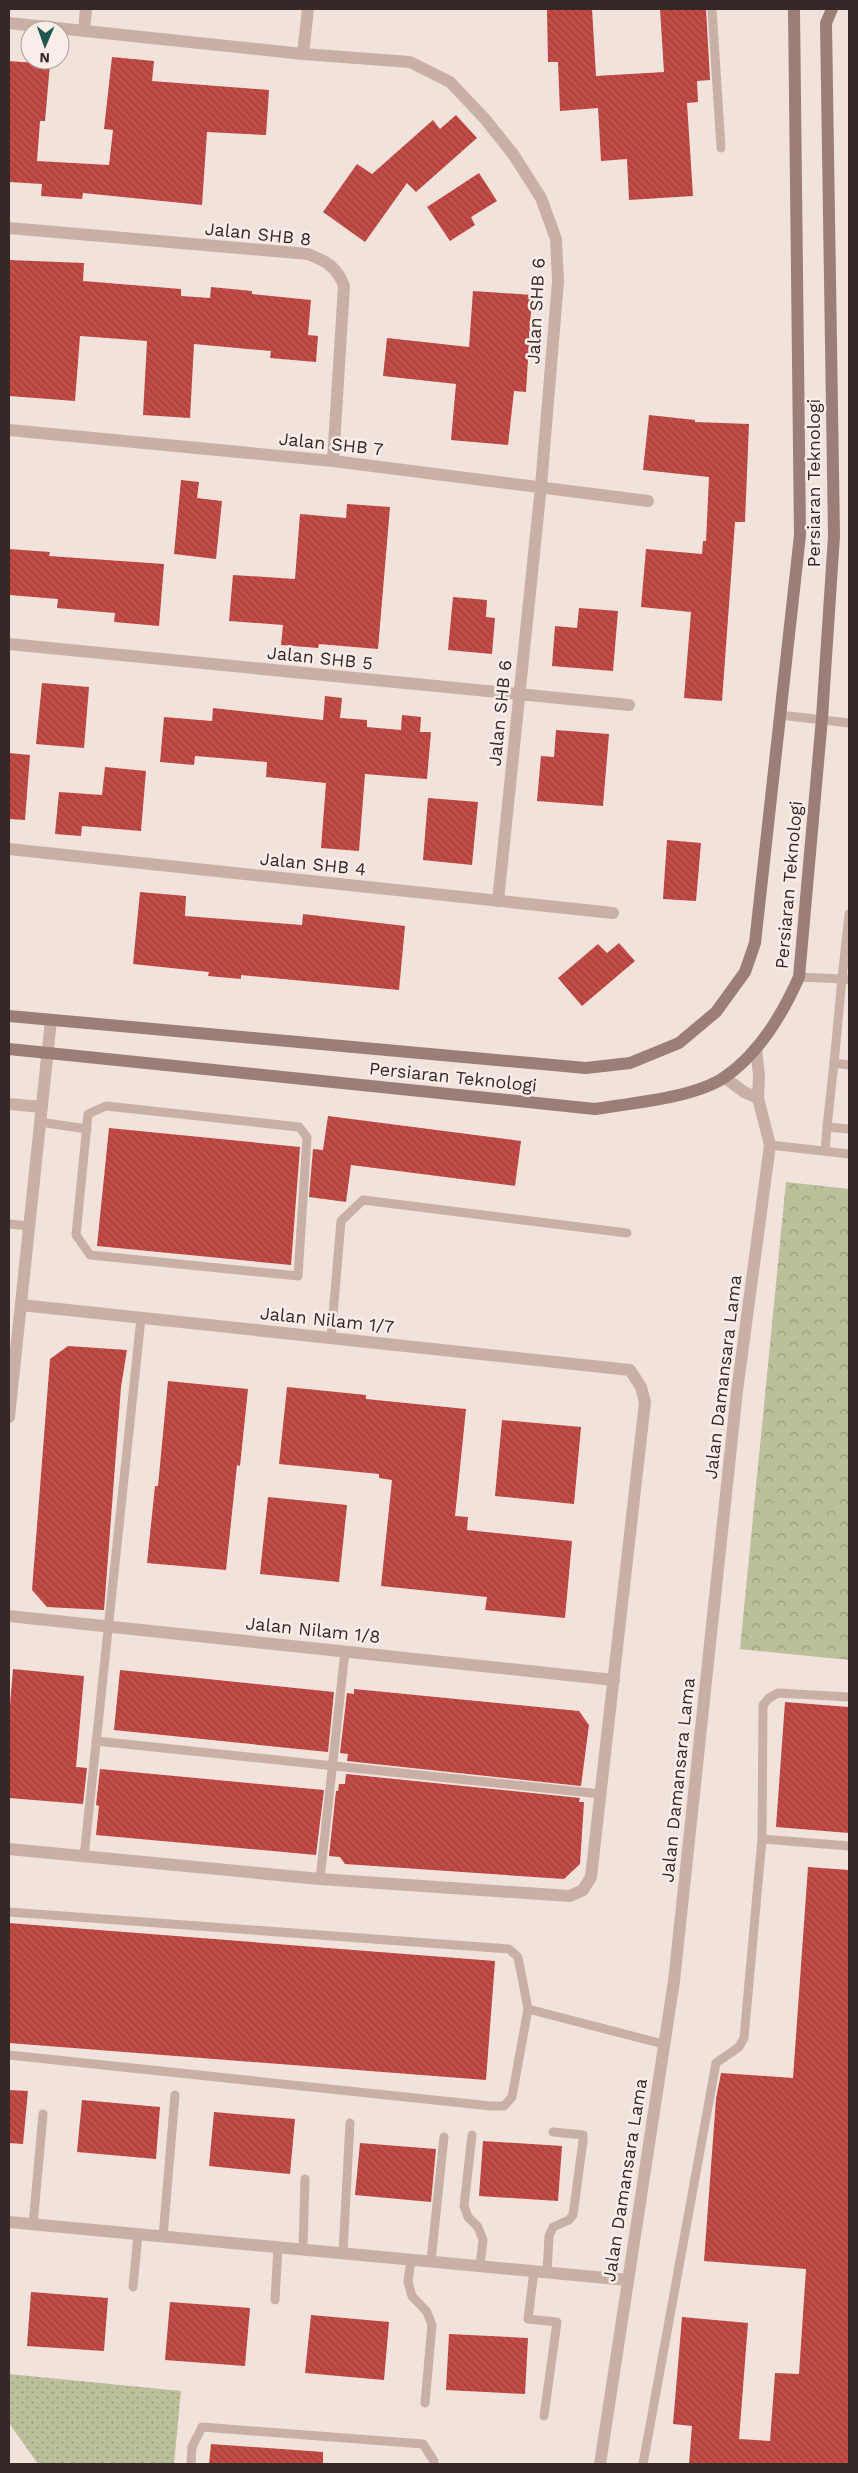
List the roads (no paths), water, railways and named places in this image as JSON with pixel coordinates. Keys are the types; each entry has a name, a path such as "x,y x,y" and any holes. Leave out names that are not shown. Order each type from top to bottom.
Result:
{"main road":[{"name":"Persiaran Teknologi","path":"9,1016 586,1068 630,1063 679,1043 716,1012 745,972 756,943 800,534 794,9"},
{"name":"Persiaran Teknologi","path":"9,1050 596,1109 657,1100 699,1088 724,1078 756,1048 784,1010 799,977 822,718 834,536 826,23 832,9"}],"street":[{"path":"84,31 86,9"},
{"path":"303,54 308,9"},
{"name":"Jalan SHB 6","path":"9,23 303,54 410,62 450,82 485,119 513,154 541,198 556,239 558,281 541,486 498,901"},
{"name":"Jalan SHB 8","path":"9,228 308,254 326,262 339,273 344,286 333,461"},
{"name":"Jalan SHB 7","path":"9,430 333,461 648,501"},
{"name":"Jalan SHB 5","path":"9,644 519,696 629,705"},
{"name":"Jalan SHB 4","path":"9,849 613,914"},
{"path":"9,1417 12,1348 21,1305 51,1020"},
{"name":"Jalan Damansara Lama","path":"600,2464 674,1980 737,1391 770,1145 758,1098 759,1076 756,1048"},
{"path":"724,1078 744,1092 758,1098"},
{"path":"9,1104 42,1107"},
{"name":"Jalan Nilam 1/7","path":"21,1305 630,1370 641,1387 645,1402 614,1680"},
{"name":"Jalan Nilam 1/8","path":"9,1616 614,1680"},
{"path":"9,1849 320,1879 570,1896 583,1890 591,1877 614,1680"},
{"path":"9,2222 627,2280"}],"lane":[{"path":"712,9 721,148"},
{"path":"780,716 822,718 849,723"},
{"path":"825,1152 834,1064 846,979 849,914"},
{"path":"799,977 846,979"},
{"path":"834,1064 849,1065"},
{"path":"106,1106 300,1127 307,1137 298,1276 90,1255 76,1235 87,1129 88,1114 106,1106"},
{"path":"40,1122 87,1129"},
{"path":"827,1127 849,1129"},
{"path":"770,1145 849,1154"},
{"path":"331,1338 342,1220 363,1200 627,1232"},
{"path":"9,1224 29,1226"},
{"path":"84,1857 141,1318"},
{"path":"320,1879 345,1651"},
{"path":"643,2464 716,2063 739,2047 744,2038 762,1839 763,1705 769,1698 778,1693 849,1697"},
{"path":"96,1741 600,1794"},
{"path":"762,1839 849,1846"},
{"path":"9,1912 509,1949 518,1957 528,2009 512,2097 504,2106 9,2055"},
{"path":"528,2009 663,2044"},
{"path":"163,2237 175,2095"},
{"path":"33,2225 43,2114"},
{"path":"343,2252 350,2123"},
{"path":"544,2416 557,2322 528,2319 549,2236 553,2227 569,2220 573,2215 583,2141 583,2136 553,2132"},
{"path":"472,2135 464,2206 468,2217 478,2226 483,2240 480,2266"},
{"path":"431,2261 444,2137"},
{"path":"302,2249 305,2180"},
{"path":"133,2287 138,2235"},
{"path":"275,2300 278,2247"},
{"path":"411,2259 408,2282 412,2296 426,2312 432,2325 425,2403"},
{"path":"191,2464 192,2446 202,2427 423,2444 434,2464"}]}
